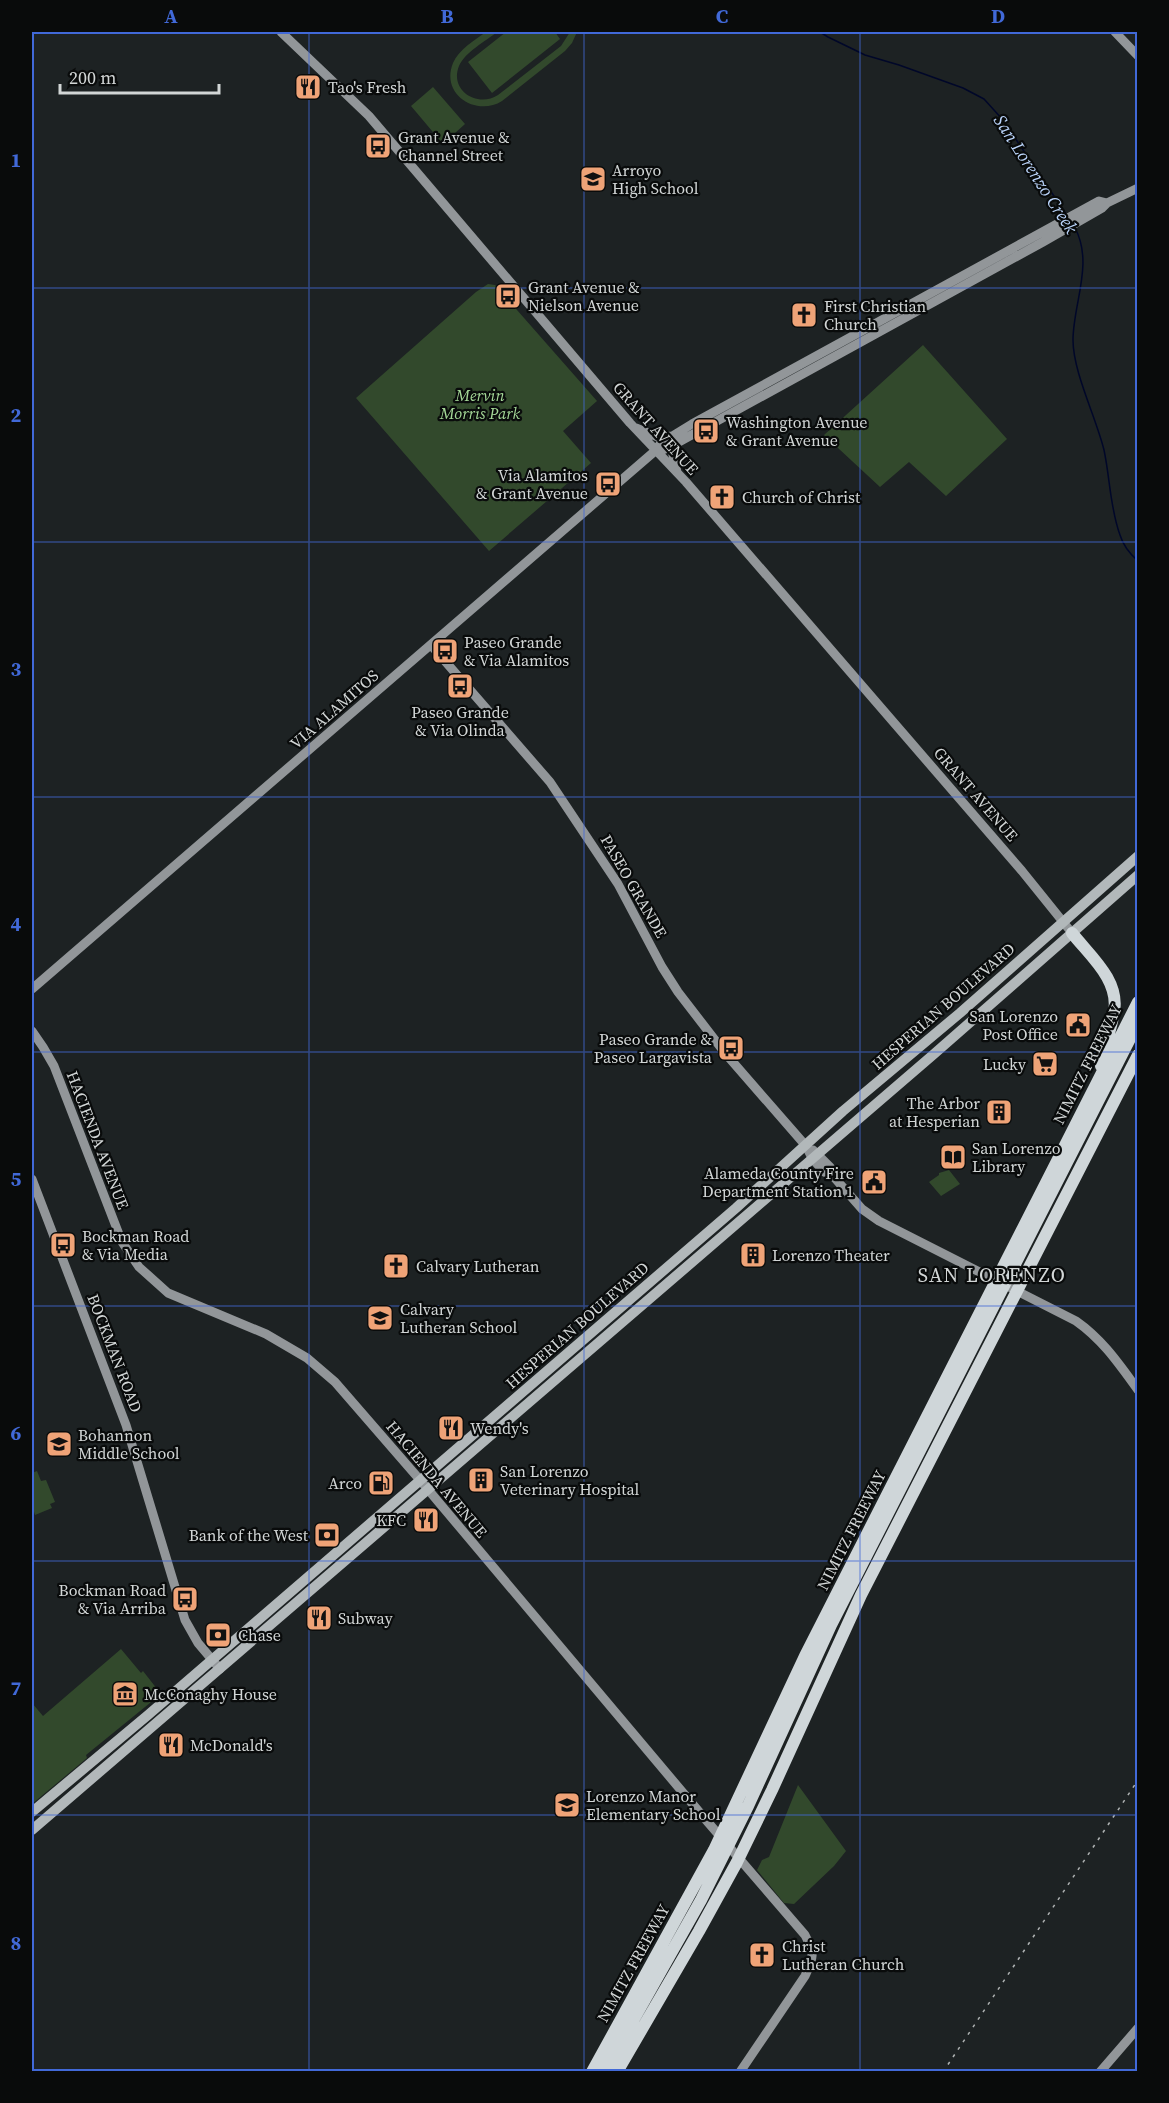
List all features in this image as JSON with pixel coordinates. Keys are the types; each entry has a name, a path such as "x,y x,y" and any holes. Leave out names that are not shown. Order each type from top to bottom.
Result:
{"highway":[{"path":"1072,933 1107,976 1115,1001 1099,1076"},
{"name":"NIMITZ FREEWAY","path":"592,2072 714,1850 805,1656 1137,1002"},
{"path":"604,2072 700,1900 748,1806 831,1625 1137,1023"},
{"path":"617,2072 737,1863 861,1595 1137,1055"},
{"path":"749,1777 768,1761"}],"main road":[{"name":"HESPERIAN BOULEVARD","path":"32,1812 327,1561 960,1013 1137,856"},
{"name":"HESPERIAN BOULEVARD","path":"32,1830 815,1156 1137,875"},
{"path":"496,1430 503,1418 505,1407"},
{"path":"332,1572 333,1562 352,1546 358,1534"},
{"path":"296,1603 303,1590 327,1568 327,1561"},
{"path":"130,1746 130,1735 136,1725"}],"street":[{"name":"GRANT AVENUE","path":"281,32 369,116 634,427 678,474 1022,871 1072,933"},
{"path":"1115,32 1137,56"},
{"name":"VIA ALAMITOS","path":"32,989 661,444 676,439 1064,225 1099,201 1107,203 1137,188"},
{"path":"634,427 658,437 676,439 673,455 678,474"},
{"name":"PASEO GRANDE","path":"431,645 550,782 618,884 662,967 678,992 725,1053 815,1156 824,1172 833,1176 870,1215 1037,1301 1090,1331 1104,1344 1137,1390"},
{"name":"HACIENDA AVENUE","path":"32,1030 54,1066 122,1242 139,1268 168,1293 266,1334 307,1358 335,1382 805,1935 812,1948 812,1962 805,1976 740,2072"},
{"name":"BOCKMAN ROAD","path":"32,1179 126,1425 185,1620 192,1633 220,1669"},
{"path":"1100,2072 1137,2028"}],"green space":[{"path":"486,32 497,32 466,56 459,66 457,75 458,83 467,95 482,99 490,99 498,95 561,46 570,32 577,32 565,51 502,101 482,106 463,100 456,93 450,74 459,53"},
{"path":"506,32 555,32 560,39 492,93 468,62"},
{"path":"433,87 465,124 443,144 411,106"},
{"name":"Mervin Morris Park","path":"488,284 495,285 597,401 563,431 591,463 489,551 356,398"},
{"path":"923,345 1007,439 946,496 909,462 880,487 824,435"},
{"path":"949,1170 960,1184 941,1196 929,1182 939,1173"},
{"path":"37,1471 41,1481 46,1480 55,1502 50,1504 52,1508 35,1515 32,1505 32,1473"},
{"path":"121,1649 141,1673 143,1671 161,1694 86,1755 87,1758 32,1804 32,1703 43,1716"},
{"path":"798,1785 846,1851 834,1866 794,1904 784,1903 757,1870 762,1860 769,1857"}],"waterway":[{"name":"San Lorenzo Creek","path":"820,32 865,55 963,88 984,99 1003,120 1066,214"},
{"name":"San Lorenzo Creek","path":"1075,228 1083,255 1083,269 1074,326 1074,353 1104,450 1112,504 1121,539 1138,561"}],"railway":[{"path":"943,2072 1138,1780"}],"place":[{"name":"Tao's Fresh","path":"308,87"},
{"name":"Grant Avenue & Channel Street","path":"378,146"},
{"name":"Arroyo High School","path":"593,179"},
{"name":"Grant Avenue & Nielson Avenue","path":"508,296"},
{"name":"First Christian Church","path":"804,315"},
{"name":"Washington Avenue & Grant Avenue","path":"706,431"},
{"name":"Via Alamitos & Grant Avenue","path":"608,484"},
{"name":"Church of Christ","path":"722,497"},
{"name":"Paseo Grande & Via Alamitos","path":"445,651"},
{"name":"Paseo Grande & Via Olinda","path":"460,686"},
{"name":"San Lorenzo Post Office","path":"1078,1025"},
{"name":"Paseo Grande & Paseo Largavista","path":"731,1048"},
{"name":"Lucky","path":"1045,1064"},
{"name":"The Arbor at Hesperian","path":"999,1112"},
{"name":"San Lorenzo Library","path":"953,1157"},
{"name":"Alameda County Fire Department Station 1","path":"874,1182"},
{"name":"Bockman Road & Via Media","path":"63,1245"},
{"name":"Lorenzo Theater","path":"753,1255"},
{"name":"Calvary Lutheran","path":"396,1266"},
{"name":"Calvary Lutheran School","path":"380,1318"},
{"name":"Wendy's","path":"451,1428"},
{"name":"Bohannon Middle School","path":"59,1444"},
{"name":"San Lorenzo Veterinary Hospital","path":"481,1480"},
{"name":"Arco","path":"381,1483"},
{"name":"KFC","path":"426,1520"},
{"name":"Bank of the West","path":"327,1535"},
{"name":"Bockman Road & Via Arriba","path":"185,1599"},
{"name":"Subway","path":"319,1618"},
{"name":"Chase","path":"218,1635"},
{"name":"McConaghy House","path":"125,1694"},
{"name":"McDonald's","path":"171,1745"},
{"name":"Lorenzo Manor Elementary School","path":"567,1805"},
{"name":"Christ Lutheran Church","path":"762,1955"}],"district":[{"name":"SAN LORENZO","path":"992,1275"}]}
